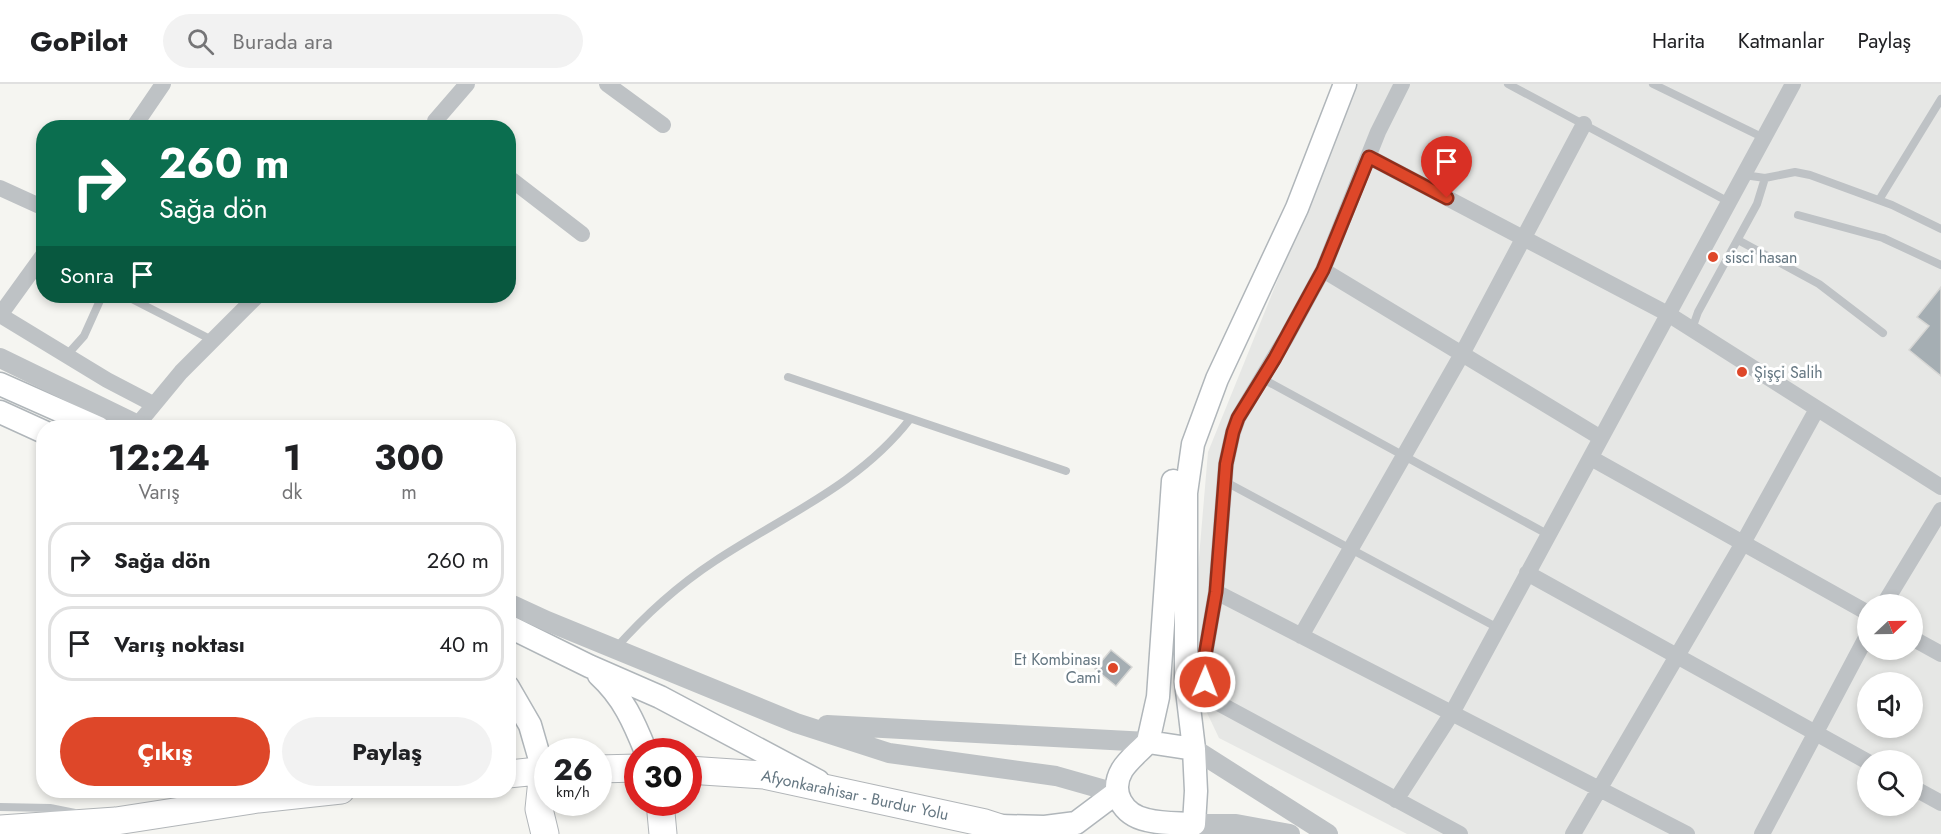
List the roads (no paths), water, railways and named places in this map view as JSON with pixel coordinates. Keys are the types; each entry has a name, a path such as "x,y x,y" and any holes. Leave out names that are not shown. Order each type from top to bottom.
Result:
{"highway":[{"path":"516,773 534,771"},
{"name":"Afyonkarahisar - Burdur Yolu","path":"702,771 764,775 830,788 1007,830"},
{"path":"0,829 116,821 267,798"},
{"path":"541,816 545,834"},
{"path":"661,816 663,834"}],"main road":[{"path":"1329,84 1281,212 1186,417 1171,495 1158,697 1148,742 1123,768 1117,780 1116,793 1123,807 1146,820 1194,829 1196,790 1194,749 1190,734 1186,670 1186,493 1192,444 1217,379 1297,208 1345,84"},
{"path":"0,384 81,420"},
{"path":"0,412 36,428"},
{"path":"516,630 589,666 660,697 830,788"},
{"path":"589,666 615,690 631,715 640,738"},
{"path":"516,701 530,725 534,738"},
{"path":"1148,742 1194,749"},
{"path":"1007,830 1076,823 1116,793"}],"street":[{"path":"138,120 163,84"},
{"path":"440,120 467,84"},
{"path":"607,84 663,125"},
{"path":"1402,84 1378,132 1323,270 1238,418 1229,447 1224,481 1216,592 1203,667 1205,682 1220,704 1460,834"},
{"path":"1396,800 1452,713 1793,84"},
{"path":"1301,636 1462,354 1584,124"},
{"path":"1369,157 1668,314 1941,487"},
{"path":"516,183 582,234"},
{"path":"0,188 36,204"},
{"path":"36,265 0,315 153,404"},
{"path":"1323,270 1601,438"},
{"path":"144,420 153,404 250,303"},
{"path":"0,358 129,420"},
{"path":"1574,834 1743,543 1817,409"},
{"path":"1590,458 1857,607"},
{"path":"1890,594 1941,510"},
{"path":"1527,573 1857,756"},
{"path":"1216,592 1688,834"},
{"path":"516,606 796,723 889,753 1056,776 1116,793"},
{"path":"1923,644 1941,654"},
{"path":"1762,834 1857,654"},
{"path":"796,723 1148,742"},
{"path":"1194,749 1328,834"},
{"path":"1923,793 1941,803"},
{"path":"1194,829 1236,824 1290,834"}],"lane":[{"path":"1508,84 1729,202"},
{"path":"1653,84 1764,138"},
{"path":"1879,200 1941,99"},
{"path":"1744,175 1765,178 1803,173 1879,200 1941,229"},
{"path":"1692,329 1698,312 1757,204 1765,178"},
{"path":"1798,215 1882,238 1941,264"},
{"path":"1738,240 1818,284 1884,333"},
{"path":"67,356 84,336 99,303"},
{"path":"140,303 212,340"},
{"path":"788,377 1066,471"},
{"path":"1263,378 1548,535"},
{"path":"615,649 652,610 694,576 801,511 858,472 890,443 910,419"},
{"path":"1224,481 1498,628"},
{"path":"0,807 50,808 116,821"}],"place":[{"name":"sisci hasan","path":"1713,257"},
{"name":"Şişçi Salih","path":"1742,372"},
{"name":"Et Kombinası Cami","path":"1113,668"}]}
